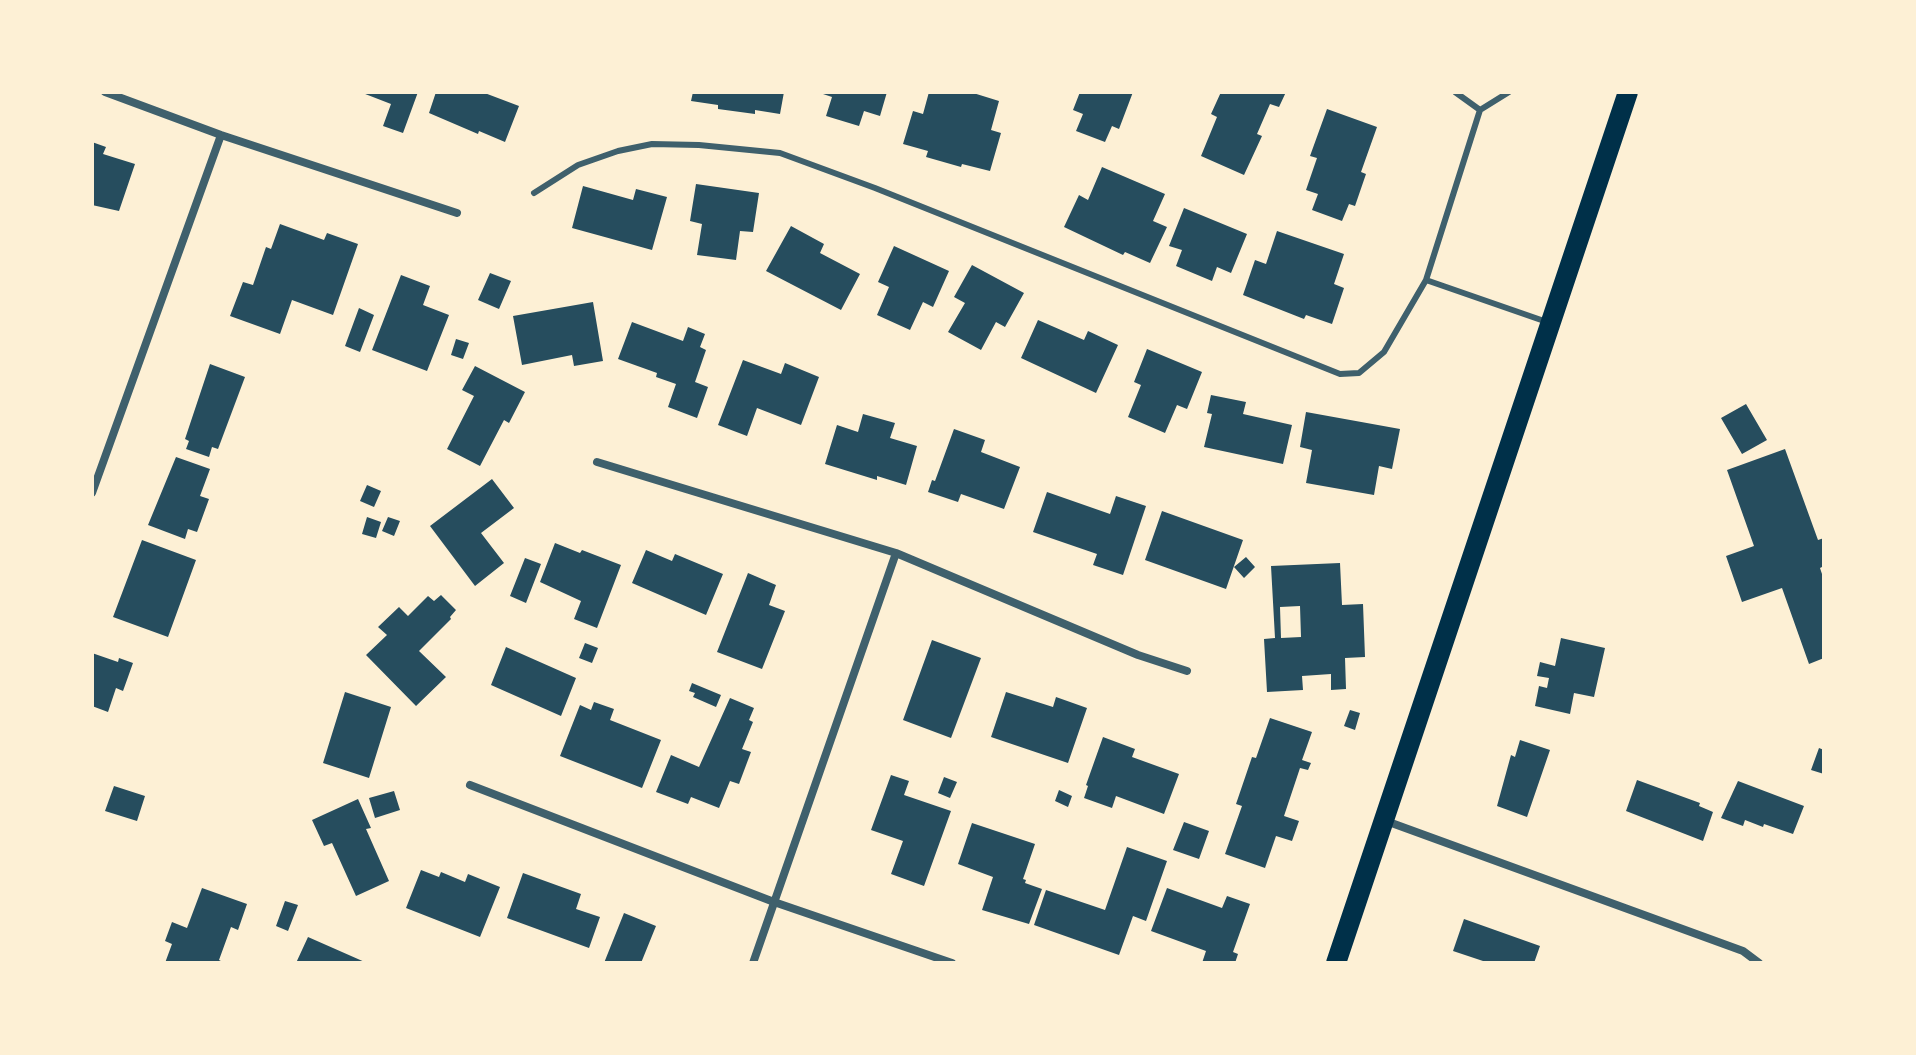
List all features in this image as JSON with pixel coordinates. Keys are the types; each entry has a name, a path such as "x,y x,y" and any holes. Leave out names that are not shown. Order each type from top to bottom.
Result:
{"main road":[{"path":"1336,963 1628,92"}],"street":[{"path":"105,92 221,135 457,213"},
{"path":"92,493 221,135"},
{"path":"597,462 896,553 1138,655 1187,671"},
{"path":"753,963 896,553"},
{"path":"470,785 774,902 952,963"},
{"path":"1384,821 1743,951 1759,963"}],"lane":[{"path":"1455,92 1480,110"},
{"path":"534,193 578,165 618,151 652,144 780,153 1340,374 1359,373 1384,352 1426,280 1480,110 1509,92"},
{"path":"1426,280 1551,324"}],"building":[{"path":"360,92 418,92 403,133 383,126 391,104"},
{"path":"436,92 482,92 519,106 505,142 429,113"},
{"path":"693,92 784,92 780,114 755,110 755,114 718,109 718,105 691,101"},
{"path":"817,92 887,92 880,116 864,111 859,126 826,116 832,97"},
{"path":"929,92 970,92 999,101 991,130 1001,133 990,171 926,157 928,151 903,144 913,111 923,114"},
{"path":"1080,92 1133,92 1119,129 1112,126 1105,142 1076,131 1083,114 1073,110"},
{"path":"1221,92 1286,92 1279,107 1270,104 1257,134 1262,136 1244,175 1201,156 1217,117 1211,114"},
{"path":"1327,109 1377,127 1361,172 1366,174 1355,206 1349,204 1342,221 1312,210 1318,194 1306,190 1317,158 1310,156"},
{"path":"92,142 106,147 103,154 135,164 119,211 92,205"},
{"path":"1102,167 1165,194 1153,221 1167,227 1150,263 1125,252 1123,255 1064,227 1079,195 1088,200"},
{"path":"696,184 759,193 753,232 740,231 736,260 697,255 702,224 690,221"},
{"path":"583,186 633,200 636,189 667,197 652,250 572,228"},
{"path":"1184,208 1247,234 1231,273 1217,267 1212,281 1176,266 1182,250 1169,246"},
{"path":"280,224 324,240 327,233 358,244 333,315 292,300 280,334 230,316 243,282 253,285 266,247 271,249"},
{"path":"791,226 824,244 820,253 860,274 841,310 766,271"},
{"path":"1277,231 1344,254 1334,284 1344,288 1332,324 1306,315 1304,319 1243,295 1255,260 1266,264"},
{"path":"894,246 949,271 933,307 923,302 910,330 877,315 889,287 878,282"},
{"path":"972,265 1024,293 1005,327 996,322 981,350 948,332 965,303 954,297"},
{"path":"490,273 511,281 499,309 478,300"},
{"path":"401,275 430,286 423,305 449,315 427,371 372,350"},
{"path":"593,302 603,361 574,366 572,355 522,365 513,316"},
{"path":"359,308 374,315 360,352 345,346"},
{"path":"1038,320 1084,340 1088,331 1118,345 1096,393 1021,358"},
{"path":"632,322 683,341 688,327 705,334 700,347 706,350 695,382 708,387 697,418 668,407 676,384 656,377 657,373 618,359"},
{"path":"456,339 469,343 463,359 451,355"},
{"path":"1147,349 1202,372 1187,409 1177,405 1165,433 1128,417 1141,385 1134,382"},
{"path":"743,360 781,374 785,363 819,377 801,425 757,408 747,436 718,425"},
{"path":"210,364 245,377 218,449 212,447 209,457 186,449 189,441 185,439"},
{"path":"475,366 525,392 509,423 504,420 480,466 447,449 474,396 462,390"},
{"path":"1211,395 1246,402 1243,414 1292,425 1283,464 1204,447 1212,414 1207,413"},
{"path":"1746,404 1767,440 1742,454 1721,418"},
{"path":"1306,412 1400,429 1392,469 1379,466 1374,495 1306,483 1312,450 1300,447"},
{"path":"863,414 895,423 890,438 917,446 906,485 877,476 877,480 825,464 837,425 858,432"},
{"path":"954,429 985,440 981,452 1020,467 1004,509 961,494 958,502 928,492"},
{"path":"1785,449 1818,540 1824,538 1824,566 1820,568 1824,580 1824,658 1809,664 1782,588 1742,602 1726,556 1754,546 1727,470"},
{"path":"176,457 210,469 200,496 209,499 197,532 188,529 185,539 148,525"},
{"path":"492,479 514,508 481,533 504,563 475,586 430,526"},
{"path":"367,485 381,491 374,507 360,501"},
{"path":"1047,492 1110,514 1116,496 1146,506 1123,575 1093,565 1097,554 1033,532"},
{"path":"1162,511 1243,540 1226,589 1145,560"},
{"path":"367,517 381,522 376,538 362,534"},
{"path":"388,517 400,521 394,536 382,531"},
{"path":"142,540 196,560 168,637 113,617"},
{"path":"555,543 621,565 597,628 574,619 581,601 540,582"},
{"path":"646,550 672,561 675,554 723,574 706,615 632,583"},
{"path":"1246,557 1255,567 1244,578 1234,567"},
{"path":"525,558 541,564 526,603 510,596"},
{"path":"1340,563 1342,605 1363,604 1365,657 1345,658 1346,689 1331,690 1331,674 1302,676 1303,690 1267,692 1264,639 1275,638 1271,566","holes":["1300,606 1301,637 1281,638 1280,607"]},
{"path":"748,573 776,585 769,605 785,611 762,669 717,652"},
{"path":"441,595 456,610 419,651 446,677 416,706 366,655 387,635 378,627 399,607 408,616 428,596 434,601"},
{"path":"1561,638 1605,648 1594,697 1574,693 1570,714 1535,706 1539,686 1547,688 1549,678 1537,676 1540,662 1555,666"},
{"path":"932,640 981,658 951,738 903,720"},
{"path":"585,643 598,648 592,663 579,658"},
{"path":"506,647 576,678 561,716 491,685"},
{"path":"92,653 118,662 119,658 133,663 123,691 116,688 108,712 92,706"},
{"path":"692,683 721,695 716,707 693,697 695,693 689,691"},
{"path":"345,692 391,707 369,778 323,763"},
{"path":"1006,692 1053,707 1056,697 1087,708 1068,763 991,737"},
{"path":"730,698 754,708 749,720 753,722 742,749 751,752 739,784 730,781 719,808 691,797 688,804 656,792 671,755 699,767"},
{"path":"594,702 614,709 610,720 661,740 642,788 560,756 580,705 591,710"},
{"path":"1350,710 1360,713 1355,730 1344,726"},
{"path":"1270,718 1312,732 1302,760 1311,763 1308,770 1300,768 1284,816 1299,821 1292,841 1276,836 1265,868 1225,854 1242,806 1236,804 1252,757 1256,758"},
{"path":"1103,737 1135,749 1132,757 1179,774 1164,814 1116,796 1112,808 1084,798"},
{"path":"1520,740 1550,750 1527,817 1497,806 1511,755 1515,757"},
{"path":"1819,748 1824,750 1824,774 1811,770"},
{"path":"891,775 909,781 904,795 951,811 924,886 891,874 903,841 871,830"},
{"path":"944,777 957,782 950,798 938,793"},
{"path":"1637,780 1700,803 1699,806 1713,812 1703,841 1626,811"},
{"path":"1738,781 1804,806 1793,834 1764,824 1763,827 1745,820 1743,826 1721,818"},
{"path":"114,786 145,796 137,821 105,811"},
{"path":"1059,790 1072,796 1068,807 1055,801"},
{"path":"394,791 400,810 375,818 369,798"},
{"path":"358,799 371,828 366,829 389,881 356,896 332,843 324,846 312,820"},
{"path":"1184,822 1209,831 1199,859 1173,850"},
{"path":"972,823 1035,844 1023,879 1025,883 1042,889 1029,924 982,910 993,877 958,864"},
{"path":"1127,847 1167,861 1146,921 1133,916 1119,955 1034,925 1046,890 1105,910"},
{"path":"421,870 439,877 441,872 465,882 468,874 500,887 480,937 406,908"},
{"path":"523,873 581,894 576,909 600,917 589,948 507,918"},
{"path":"202,888 247,904 238,930 231,927 219,960 225,963 165,963 172,944 165,941 172,922 187,928"},
{"path":"1167,888 1222,908 1227,896 1250,904 1233,952 1238,954 1235,963 1202,963 1206,951 1151,931"},
{"path":"285,901 298,905 288,931 276,926"},
{"path":"624,913 656,926 641,963 604,963"},
{"path":"1464,919 1540,946 1534,963 1489,963 1453,951"},
{"path":"308,937 367,963 296,963"}]}
